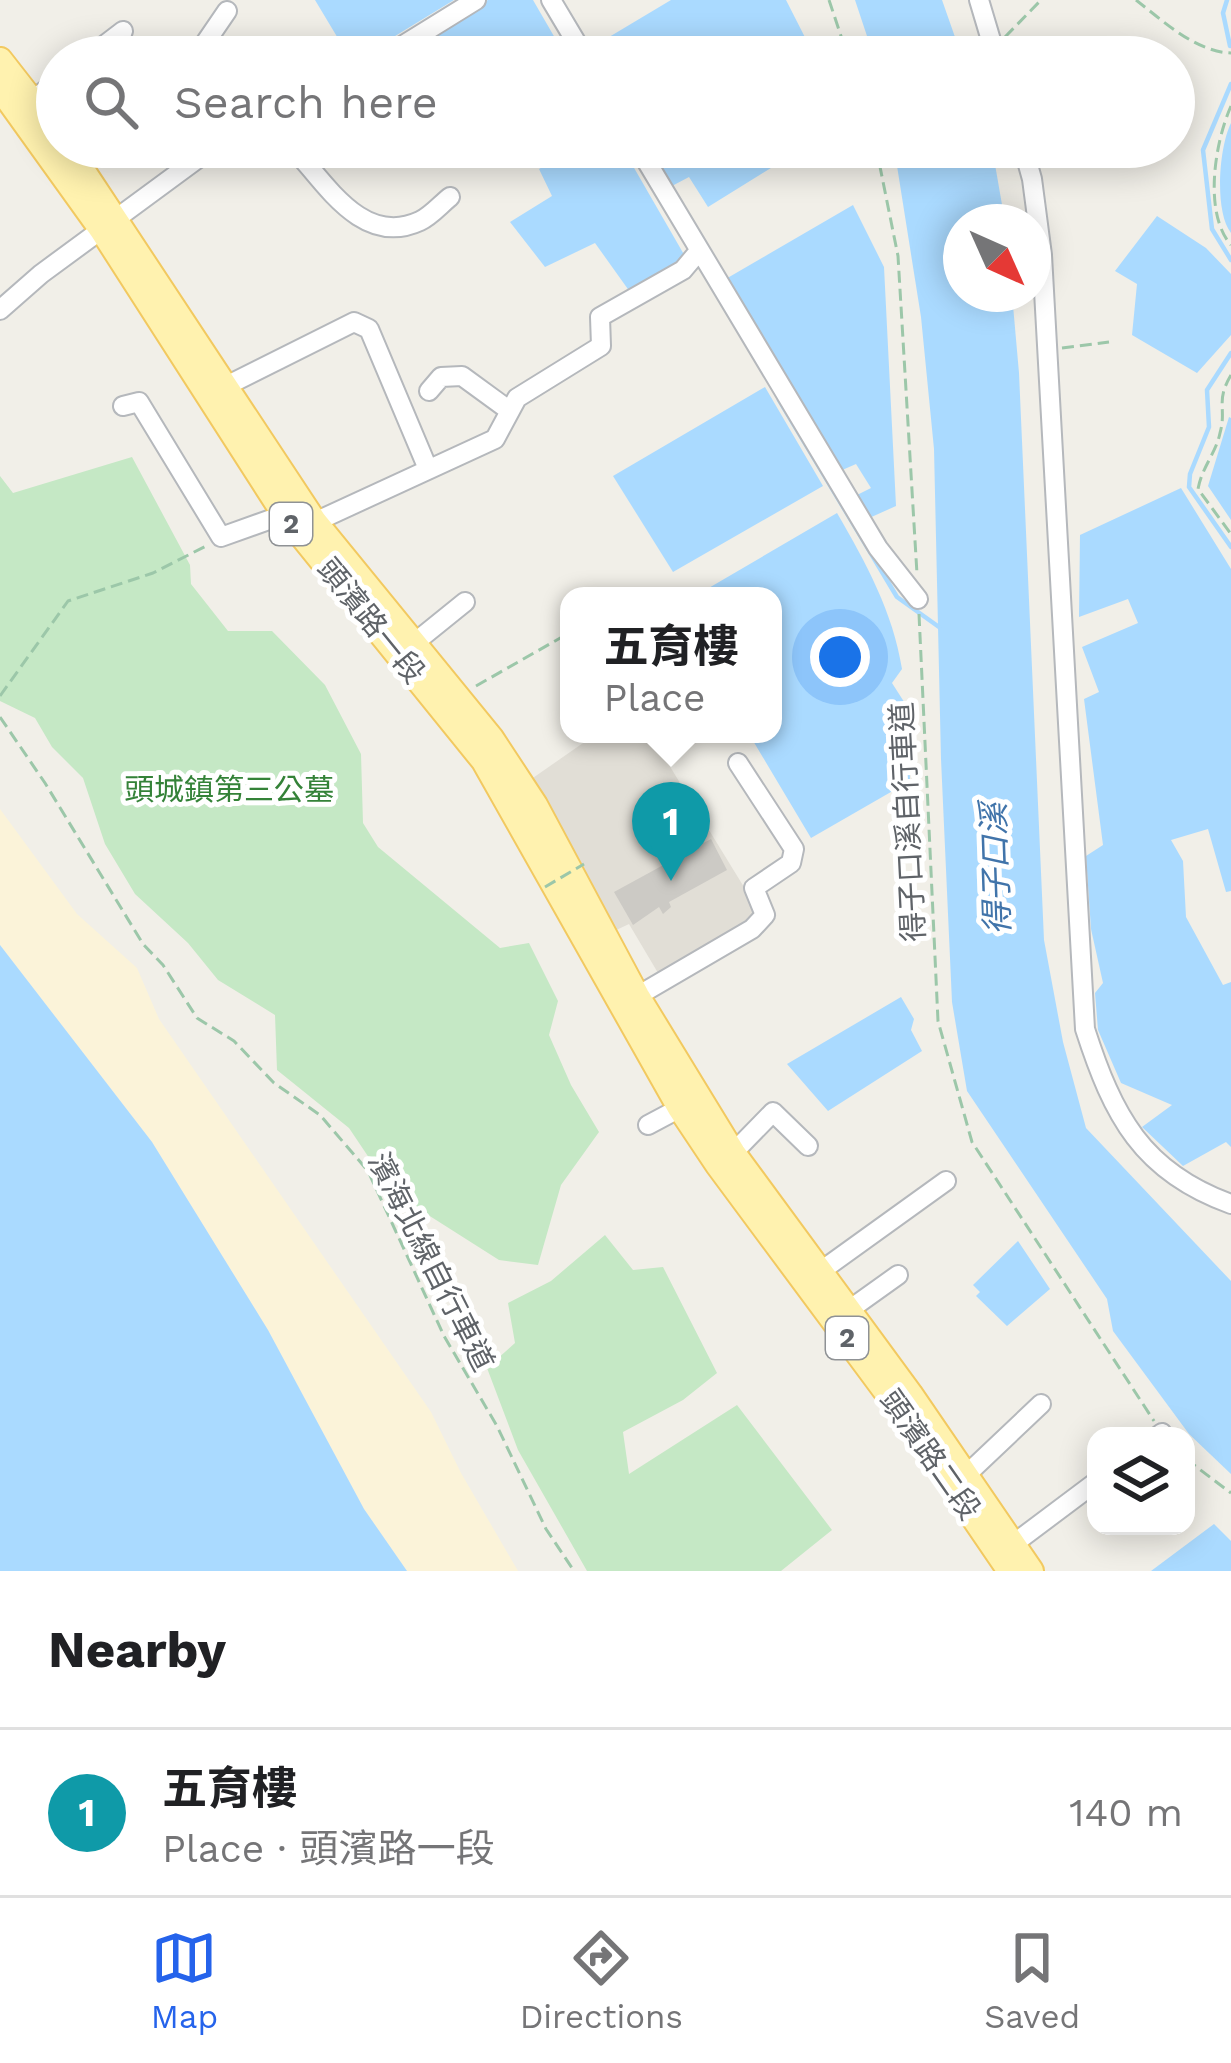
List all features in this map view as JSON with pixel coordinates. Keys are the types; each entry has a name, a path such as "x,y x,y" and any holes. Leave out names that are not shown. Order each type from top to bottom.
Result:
{"main road":[{"path":"0,60 36,105"},
{"name":"頭濱路一段","path":"0,88 36,121"},
{"name":"頭濱路一段","path":"79,168 110,225 300,518 484,761 579,906"},
{"name":"頭濱路一段","path":"110,225 224,387 300,518 459,696 535,805 579,906 680,1108"},
{"name":"頭濱路一段","path":"629,1001 733,1153"},
{"name":"頭濱路二段","path":"680,1108 813,1277 849,1310 965,1476 1008,1556"},
{"name":"頭濱路二段","path":"733,1153 905,1417 1008,1556 1031,1571"}],"lane":[{"path":"417,36 476,0"},
{"path":"551,0 572,36"},
{"path":"979,0 990,36"},
{"path":"211,36 226,11"},
{"path":"116,36 123,31"},
{"path":"32,100 36,97"},
{"path":"0,310 185,168"},
{"path":"310,168 361,220 389,227 420,221 450,197"},
{"path":"650,168 878,548 919,599"},
{"path":"1029,168 1042,256 1048,346 1085,1029 1130,1133 1160,1166 1191,1190 1231,1204"},
{"path":"123,406 139,402 221,537 300,518 495,439 517,398 601,346 600,317 683,270 699,251"},
{"path":"224,387 354,322 369,329 428,469"},
{"path":"429,391 440,377 462,376 510,411"},
{"path":"413,644 464,602"},
{"path":"629,1001 752,928 765,915 754,888 791,863 794,849 738,763"},
{"path":"648,1125 680,1108"},
{"path":"733,1153 773,1112 808,1146"},
{"path":"813,1277 946,1181"},
{"path":"849,1310 898,1275"},
{"path":"965,1476 1041,1404"},
{"path":"1008,1556 1087,1490"}],"path":[{"path":"830,0 841,36"},
{"path":"1008,36 1041,0"},
{"path":"1136,0 1188,36"},
{"path":"1195,41 1217,52 1231,52"},
{"path":"1231,106 1220,132 1214,176 1222,235 1231,245"},
{"name":"得子口溪自行車道","path":"880,168 898,256 938,1021 972,1142 1155,1427"},
{"path":"1048,346 1109,342"},
{"path":"1231,375 1221,393 1220,433 1202,468 1198,489 1231,534"},
{"path":"0,696 68,601 153,573 221,537"},
{"path":"459,696 560,638"},
{"name":"濱海北線自行車道","path":"0,717 143,944 163,965 196,1018 234,1041 274,1083 320,1115 368,1171 444,1336 497,1426 546,1529 574,1571"},
{"path":"544,887 592,858"},
{"path":"1195,1466 1231,1493"}],"shaded area":[{"path":"583,743 656,743 755,905 754,917 661,978 629,924 612,932 530,780"}],"green space":[{"name":"頭城鎮第三公墓","path":"132,457 190,565 191,584 228,631 272,631 325,685 361,754 363,823 378,847 500,948 529,943 558,1001 549,1035 599,1132 561,1185 538,1265 499,1260 392,1192 349,1128 277,1070 275,1015 218,980 188,943 135,894 105,844 83,778 52,747 35,718 0,701 0,476 13,493"},
{"path":"605,1235 633,1270 663,1267 717,1373 683,1400 623,1432 629,1474 737,1405 832,1530 781,1571 587,1571 518,1450 487,1368 515,1343 508,1303 551,1281"}],"sand":[{"path":"0,809 77,914 137,968 159,1019 431,1412 518,1571 407,1571 364,1509 268,1330 152,1142 0,945"}],"water":[{"path":"315,0 454,0 395,36 337,36"},
{"path":"488,0 533,0 554,36 428,36"},
{"path":"671,0 786,0 804,36 611,36"},
{"path":"855,0 942,0 955,36 867,36"},
{"path":"1231,123 1231,233 1222,210 1220,179"},
{"path":"634,168 686,258 630,292 595,243 545,267 510,222 552,196 539,169"},
{"path":"661,168 771,168 708,207 689,177 672,186"},
{"name":"得子口溪","path":"897,168 996,168 1002,204 943,204 943,312 1014,312 1044,940 1063,1042 1086,1128 1231,1281 1231,1474 1195,1440 1195,1427 1184,1427 1113,1331 1107,1299 967,1091 952,1002 934,449 921,317"},
{"path":"853,205 884,267 896,506 867,519 855,496 871,488 856,464 840,471 724,280"},
{"path":"1157,216 1206,248 1231,274 1231,335 1197,373 1132,335 1137,284 1115,271"},
{"path":"765,387 823,486 673,572 613,476"},
{"path":"1231,418 1231,520 1208,486"},
{"path":"1181,488 1231,569 1231,891 1226,892 1208,829 1171,840 1183,861 1186,917 1223,985 1231,982 1231,1147 1226,1142 1183,1166 1142,1127 1172,1105 1121,1083 1098,1030 1095,993 1103,983 1091,929 1086,856 1103,845 1084,699 1099,692 1082,647 1138,623 1128,599 1079,617 1080,535"},
{"path":"837,513 877,588 898,648 902,669 892,683 908,708 910,781 811,838 754,743 782,743 782,587 710,587"},
{"path":"0,945 152,1142 268,1330 364,1509 407,1571 0,1571"},
{"path":"901,997 914,1019 911,1030 922,1051 828,1111 787,1064"},
{"path":"1018,1241 1050,1289 1007,1326 976,1296 980,1292 973,1285"},
{"path":"1214,1524 1231,1541 1231,1571 1151,1571"}],"building":[{"path":"711,839 727,870 669,902 671,907 663,914 659,907 633,925 614,892"}],"waterway":[{"path":"1227,0 1223,13 1230,46"},
{"path":"1231,84 1203,150 1212,229 1231,260"},
{"path":"1231,353 1207,390 1209,427 1189,487 1231,547"},
{"path":"779,400 897,597 939,627"}],"place":[{"name":"五育樓","path":"671,881"}]}
